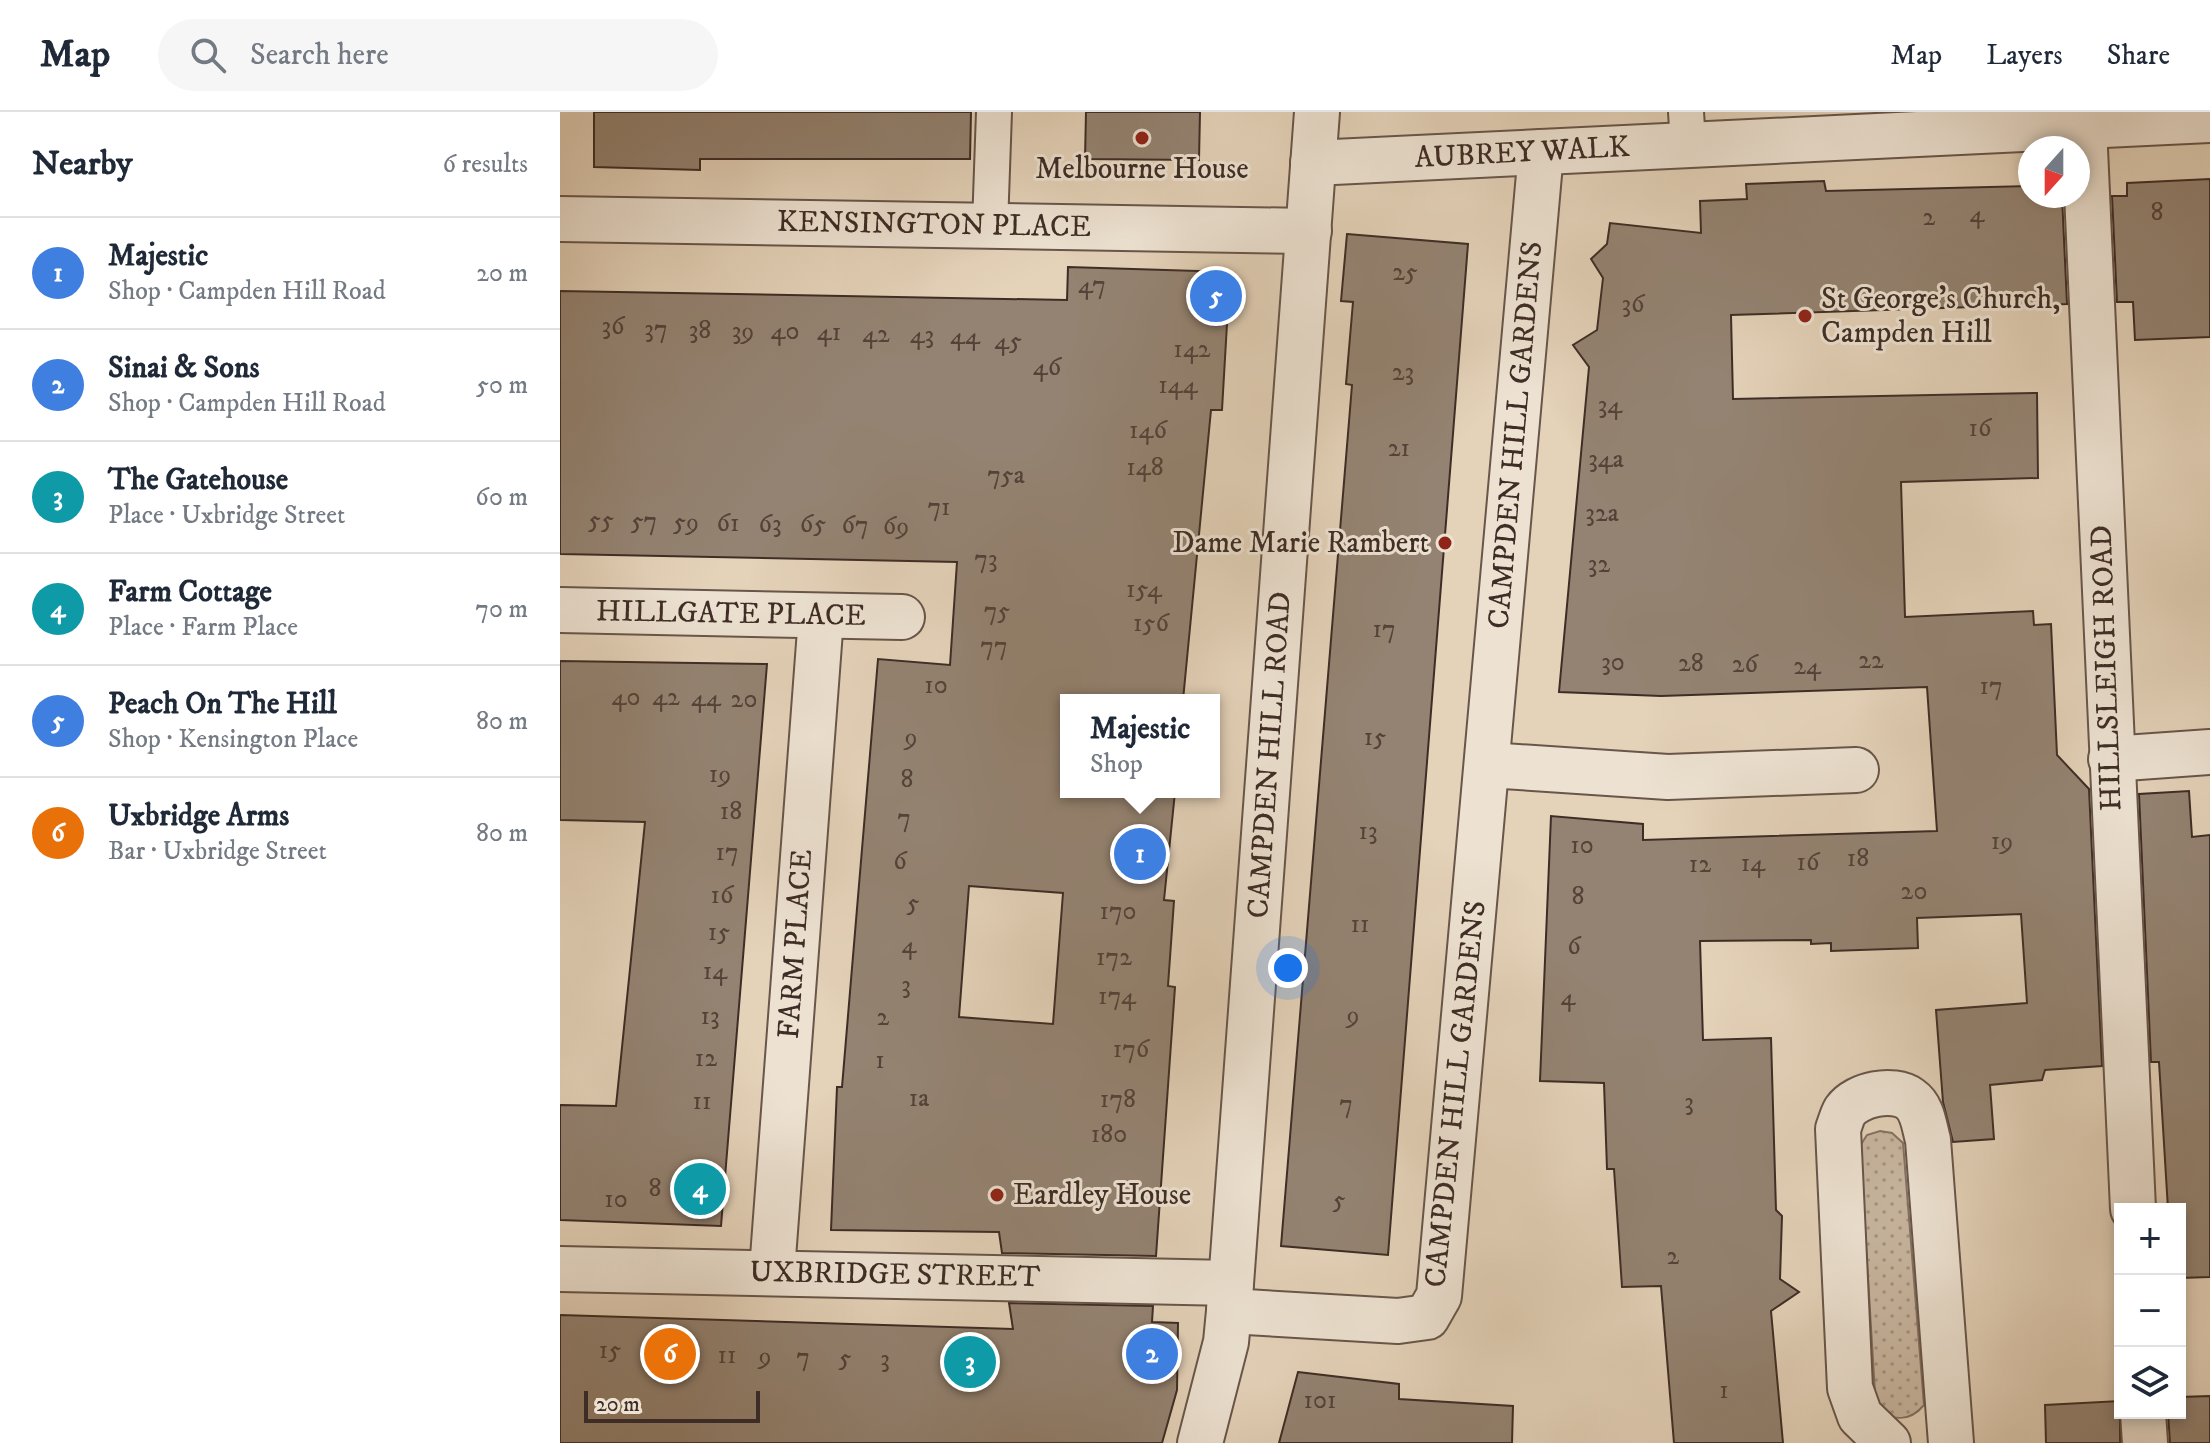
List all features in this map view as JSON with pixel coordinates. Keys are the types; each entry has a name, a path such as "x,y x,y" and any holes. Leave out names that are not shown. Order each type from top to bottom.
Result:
{"street":[{"name":"CAMPDEN HILL ROAD","path":"1200,1443 1226,1342 1230,1297 1317,112"},
{"name":"AUBREY WALK","path":"1313,163 1541,152 1687,128 2084,127 2210,120"},
{"name":"HILLSLEIGH ROAD","path":"2084,127 2133,1203"},
{"name":"CAMPDEN HILL GARDENS","path":"1230,1297 1398,1321 1427,1317 1439,1296 1541,152"},
{"name":"KENSINGTON PLACE","path":"560,219 1309,231"},
{"name":"HILLGATE PLACE","path":"560,610 902,617"},
{"name":"FARM PLACE","path":"772,1271 821,617"},
{"path":"2111,759 2210,752"},
{"path":"1488,765 1668,777 1856,770"},
{"path":"1888,1443 1860,1416 1850,1388 1838,1129 1846,1109 1864,1097 1893,1093 1910,1099 1921,1113 1928,1140 1951,1443"},
{"name":"UXBRIDGE STREET","path":"560,1269 772,1271 1230,1297"},
{"path":"2143,1419 2145,1443"}],"lane":[{"path":"990,226 994,112"}],"shaded area":[{"path":"1880,1131 1892,1133 1903,1143 1924,1405 1919,1411 1902,1418 1876,1410 1860,1146 1867,1135"}],"building":[{"path":"594,112 971,112 970,159 700,159 700,170 594,167"},
{"name":"Melbourne House","path":"1086,112 1200,112 1199,160 1085,159"},
{"path":"2210,179 2210,337 2135,340 2133,302 2117,302 2112,196 2127,196 2127,183"},
{"path":"1824,181 1826,191 2018,186 2018,208 2063,208 2067,304 1731,315 1733,399 2037,393 2038,478 1901,482 1905,617 2033,611 2034,625 2051,624 2057,755 2089,789 2102,1066 2045,1070 2042,1080 1990,1085 1994,1139 1953,1142 1943,1102 1936,1010 2027,1003 2021,914 1917,918 1918,948 1831,951 1831,943 1811,944 1811,940 1700,941 1703,1040 1771,1038 1776,1210 1782,1216 1780,1279 1799,1292 1771,1311 1783,1443 1674,1443 1661,1286 1622,1287 1614,1169 1607,1169 1604,1083 1540,1081 1551,816 1643,824 1643,840 1937,831 1927,687 1661,696 1559,692 1589,367 1573,345 1597,330 1603,278 1591,259 1607,244 1610,223 1701,233 1700,201 1747,199 1746,184"},
{"path":"1347,234 1468,244 1388,1255 1281,1246 1352,385 1346,384 1353,302 1341,301"},
{"path":"1068,267 1230,272 1222,410 1211,410 1184,694 1060,694 1060,798 1174,798 1164,900 1174,901 1168,986 1175,987 1156,1256 1002,1253 999,1232 831,1230 837,1087 842,1087 878,659 950,665 957,562 560,554 560,291 1067,300","holes":["969,886 1063,893 1053,1024 959,1017"]},
{"path":"560,661 767,664 721,1226 560,1220 560,1105 616,1106 645,822 560,820"},
{"path":"2189,791 2192,837 2210,835 2210,1277 2186,1278 2186,1203 2168,1203 2159,1062 2151,1062 2139,794"},
{"path":"1009,1303 1153,1306 1152,1322 1178,1323 1177,1390 1162,1443 560,1443 560,1315 1013,1329"},
{"path":"1298,1372 1399,1384 1399,1399 1513,1406 1512,1443 1279,1443"},
{"path":"2210,1396 2210,1443 2170,1443 2168,1419 2186,1419 2186,1397"},
{"path":"2114,1401 2114,1419 2120,1419 2120,1443 2046,1443 2045,1405"}],"place":[{"name":"Melbourne House","path":"1142,138"},
{"name":"Peach On The Hill","path":"1216,296"},
{"name":"St George's Church, Campden Hill","path":"1805,316"},
{"name":"Dame Marie Rambert","path":"1445,543"},
{"name":"Majestic","path":"1140,854"},
{"name":"Farm Cottage","path":"700,1189"},
{"name":"Eardley House","path":"997,1195"},
{"name":"Uxbridge Arms","path":"670,1354"},
{"name":"Sinai & Sons","path":"1152,1354"},
{"name":"The Gatehouse","path":"970,1362"}]}
